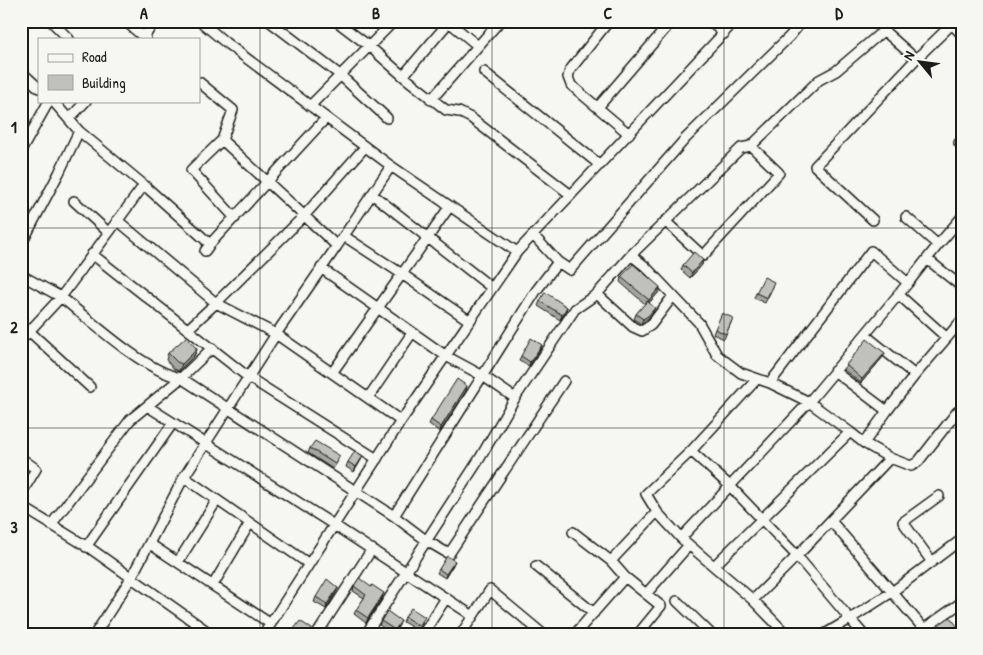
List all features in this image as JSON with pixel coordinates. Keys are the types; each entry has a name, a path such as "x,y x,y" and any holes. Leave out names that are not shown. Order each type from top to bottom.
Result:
{"street":[{"path":"50,21 68,38"},
{"path":"125,21 145,38 155,21"},
{"path":"200,21 226,43 391,166 517,252"},
{"path":"270,21 340,75 387,118"},
{"path":"336,21 369,46 431,100 446,110 459,112 471,118 571,195"},
{"path":"310,106 394,21"},
{"path":"431,100 500,21"},
{"path":"609,21 570,70 568,77 571,85 629,134"},
{"path":"598,108 672,21"},
{"path":"710,21 724,34"},
{"path":"264,634 401,421 517,252 736,21"},
{"path":"533,236 558,262 570,270 686,138 790,36 802,21"},
{"path":"873,21 916,59"},
{"path":"403,76 449,22 478,46"},
{"path":"873,220 815,166 916,59 952,24 962,35"},
{"path":"366,634 480,458 515,398 575,309 596,294 631,255 741,148 751,146 818,80 836,71 884,31"},
{"path":"484,72 600,165"},
{"path":"24,74 38,87"},
{"path":"21,88 24,74"},
{"path":"200,83 234,110 222,140 191,170 235,218"},
{"path":"21,151 50,102"},
{"path":"52,102 80,131 144,185 208,247 326,118"},
{"path":"70,119 85,102"},
{"path":"21,245 80,131"},
{"path":"222,140 337,246"},
{"path":"665,221 703,256 780,173 751,146"},
{"path":"188,329 304,216 365,147"},
{"path":"95,634 131,578 184,477 276,334 391,166"},
{"path":"21,340 60,297 144,185"},
{"path":"372,194 492,288"},
{"path":"74,201 108,232"},
{"path":"332,373 450,206"},
{"path":"681,538 809,402 962,217"},
{"path":"906,218 938,245"},
{"path":"117,220 216,303 276,334 401,421"},
{"path":"344,236 470,321"},
{"path":"770,383 871,251 908,283"},
{"path":"92,254 248,377 377,459"},
{"path":"631,255 646,266 699,323 717,355 742,373 770,383 809,402 864,443 890,458 911,466 918,462 960,411"},
{"path":"927,259 962,287"},
{"path":"394,516 536,291 558,262"},
{"path":"321,268 446,356 483,376 515,398"},
{"path":"21,275 60,297 140,360 171,376 180,378 228,408 449,554 564,381"},
{"path":"596,294 627,322 642,331 651,324 673,296"},
{"path":"898,294 947,338"},
{"path":"864,443 886,411 915,375 961,323"},
{"path":"29,332 90,387"},
{"path":"368,398 412,333"},
{"path":"865,335 915,375"},
{"path":"51,525 130,420 212,348"},
{"path":"834,371 886,411"},
{"path":"758,379 691,451 646,494 657,512 681,538 753,600 786,634"},
{"path":"148,406 473,616"},
{"path":"86,546 173,423"},
{"path":"714,566 850,432"},
{"path":"691,451 730,486 797,556 863,634"},
{"path":"21,458 36,469 21,494"},
{"path":"753,600 890,458"},
{"path":"184,477 309,564"},
{"path":"932,562 903,522 939,496"},
{"path":"178,562 217,500"},
{"path":"21,506 86,546 211,634"},
{"path":"611,561 657,512"},
{"path":"831,521 892,592 923,632 962,602"},
{"path":"213,585 250,523"},
{"path":"573,532 611,561 625,577 661,606 638,634"},
{"path":"825,634 892,592 962,539"},
{"path":"150,544 270,624"},
{"path":"646,594 690,545"},
{"path":"317,634 372,549"},
{"path":"536,566 594,613"},
{"path":"575,634 625,577"},
{"path":"464,632 490,590 543,634"},
{"path":"423,634 446,598"},
{"path":"677,601 711,634"}],"building":[{"path":"694,252 703,260 692,273 683,265"},
{"path":"633,264 660,287 649,300 621,277"},
{"path":"764,277 774,282 767,298 756,293"},
{"path":"545,292 567,307 562,315 540,301"},
{"path":"647,301 655,308 643,319 636,314"},
{"path":"722,313 733,318 726,334 715,329"},
{"path":"186,337 197,349 182,364 177,362 168,353"},
{"path":"531,338 542,345 530,362 521,356"},
{"path":"867,339 885,353 862,379 846,365"},
{"path":"457,379 467,386 441,427 431,420"},
{"path":"315,441 340,456 335,464 310,448"},
{"path":"355,451 363,456 356,467 348,462"},
{"path":"447,556 455,561 446,574 439,569"},
{"path":"359,578 371,587 372,585 384,593 368,618 356,610 366,595 354,586"},
{"path":"327,579 338,588 327,604 316,597"},
{"path":"411,608 425,617 419,626 405,617"},
{"path":"387,611 401,621 395,630 381,621"},
{"path":"950,617 962,634 944,634 938,625"},
{"path":"300,621 312,629 309,634 301,634 294,629"}]}
